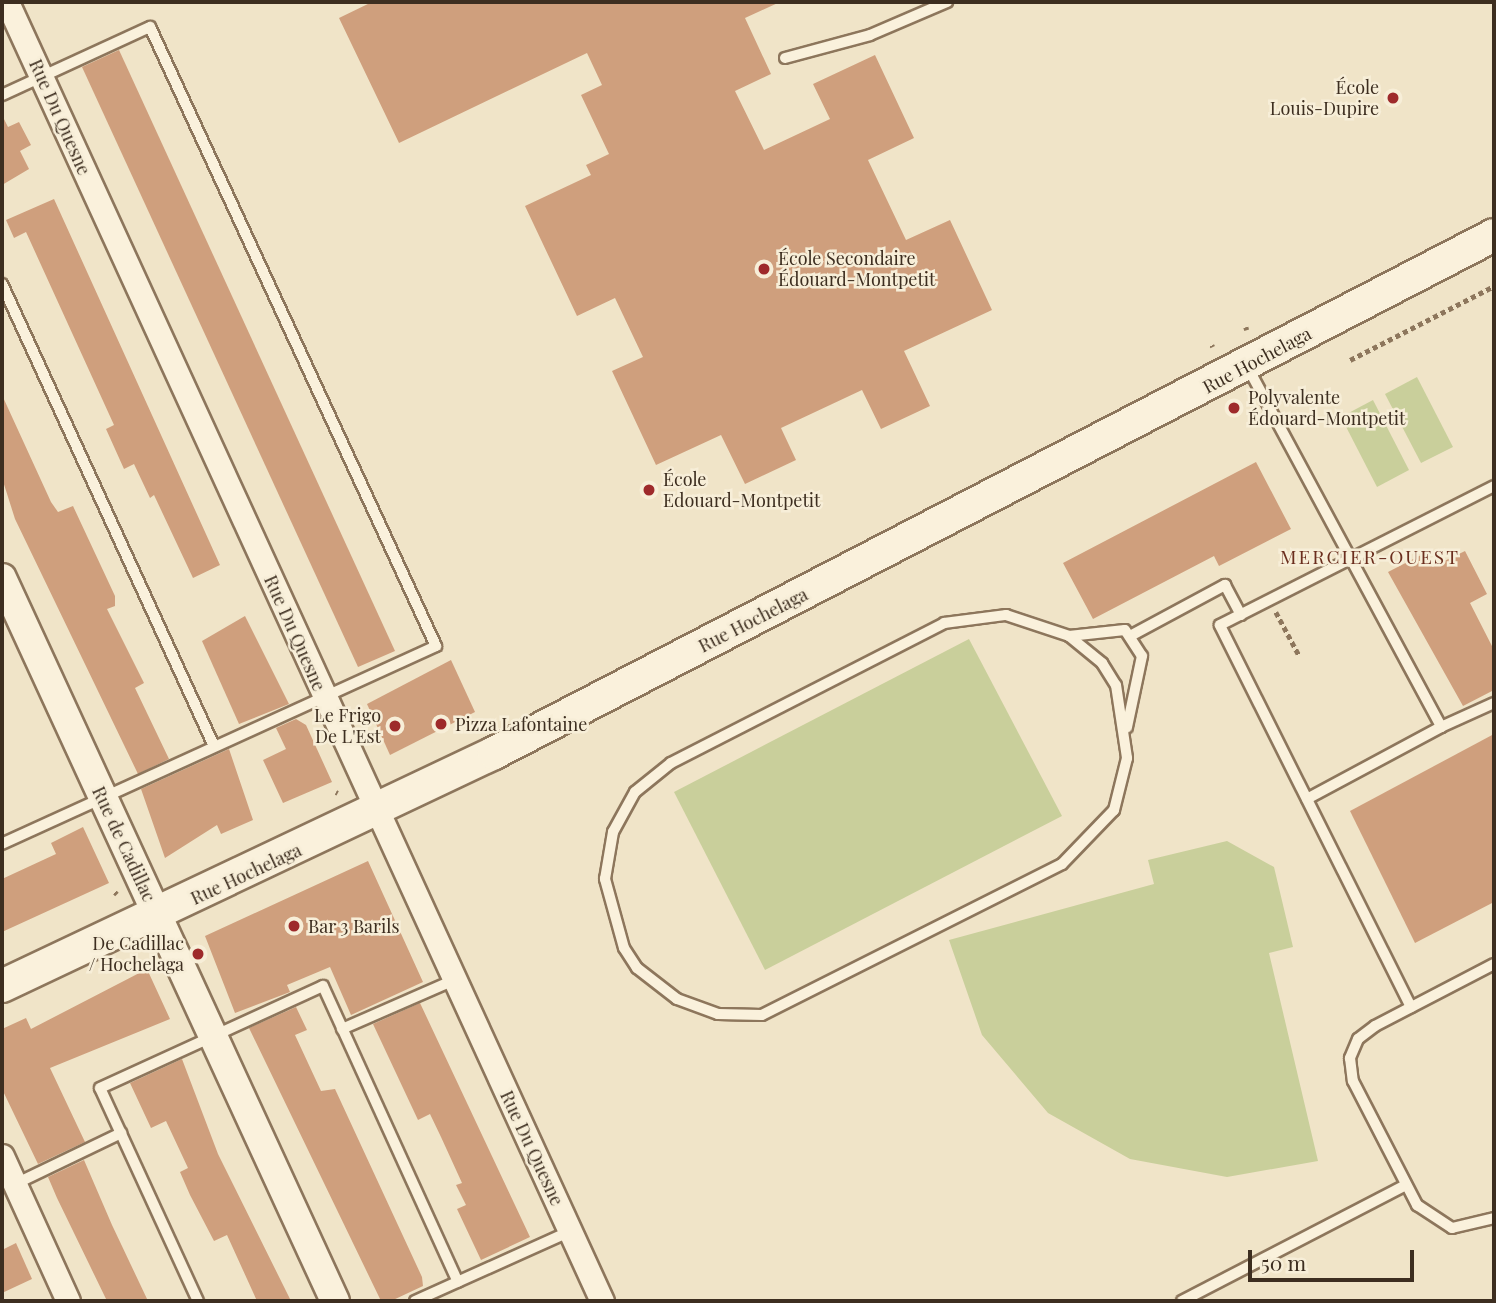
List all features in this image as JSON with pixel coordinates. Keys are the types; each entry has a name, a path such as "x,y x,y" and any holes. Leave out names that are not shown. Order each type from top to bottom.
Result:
{"main road":[{"name":"Rue Hochelaga","path":"2,986 377,812 1247,366 1494,235"}],"street":[{"name":"Rue Du Quesne","path":"7,2 602,1301"},
{"name":"Rue de Cadillac","path":"2,578 335,1301"},
{"path":"2,1156 11,1189 68,1301"}],"lane":[{"path":"785,58 870,35 947,2"},
{"path":"2,94 150,27 436,646 323,695 2,844"},
{"path":"2,284 214,746"},
{"path":"1247,366 1441,727"},
{"path":"1411,1007 1220,625 1494,486"},
{"path":"1132,635 1225,585 1241,615"},
{"path":"1069,636 1125,630 1132,635 1142,656 1127,727 1127,758 1114,810 1082,849 787,1006 742,1016 698,1008 656,986 624,948 607,903 613,832 635,792 671,763 944,623 1006,615 1069,636 1102,663 1127,727"},
{"path":"1307,799 1441,727 1494,703"},
{"path":"1494,964 1411,1007 1358,1039 1350,1058 1353,1081 1406,1185 1432,1220 1452,1228 1494,1217"},
{"path":"342,1029 454,980"},
{"path":"198,1301 100,1088 323,986 458,1282"},
{"path":"11,1189 121,1133"},
{"path":"1182,1301 1406,1185"},
{"path":"415,1301 571,1231"}],"path":[{"path":"1350,360 1494,286"},
{"path":"1276,611 1299,655"}],"green space":[{"path":"1417,377 1453,447 1421,463 1385,394"},
{"path":"1373,400 1409,470 1377,487 1341,417"},
{"path":"969,639 1062,816 765,970 674,792"},
{"path":"1227,841 1274,867 1293,947 1269,953 1318,1161 1227,1177 1130,1159 1048,1113 982,1035 949,940 1154,884 1148,860"}],"building":[{"name":"École Secondaire Édouard-Montpetit","path":"372,2 780,2 745,18 771,74 735,91 764,150 830,119 813,84 875,55 914,138 868,160 906,240 950,220 992,310 904,351 930,406 881,429 862,390 781,428 796,460 745,484 721,435 656,465 612,371 643,357 615,298 577,316 525,206 591,175 586,165 609,154 581,95 602,85 587,53 399,143 339,18"},
{"path":"119,50 395,651 358,667 82,67"},
{"path":"2,115 8,127 19,122 31,145 20,151 29,169 2,185"},
{"path":"54,199 220,565 193,578 154,495 150,498 134,464 124,469 106,429 114,425 26,232 14,238 6,220"},
{"path":"2,395 51,502 58,512 73,506 115,596 115,606 107,609 144,683 135,688 169,759 138,774 15,519 2,478"},
{"path":"1256,462 1291,529 1219,566 1214,556 1093,619 1063,563"},
{"path":"1465,551 1487,594 1470,603 1494,650 1494,690 1463,706 1388,572 1427,552 1434,566"},
{"path":"245,616 289,704 239,724 202,641"},
{"path":"451,660 475,712 390,755 367,704"},
{"path":"296,719 306,725 332,782 283,803 263,760 286,749 276,728"},
{"path":"1494,734 1494,902 1415,943 1350,811"},
{"path":"229,749 253,820 221,834 217,825 165,858 141,789"},
{"path":"83,827 109,883 2,932 2,879 56,854 51,843"},
{"path":"368,861 423,982 351,1015 330,967 287,985 290,992 235,1013 205,936"},
{"path":"147,969 170,1019 50,1068 85,1142 38,1164 2,1089 2,1029 26,1018 31,1029"},
{"path":"420,1003 530,1237 481,1260 457,1209 466,1205 456,1185 462,1183 441,1137 430,1114 418,1120 373,1024"},
{"path":"296,1007 307,1030 295,1035 321,1091 335,1089 422,1277 423,1286 391,1301 381,1301 249,1028"},
{"path":"182,1059 218,1154 291,1301 257,1301 227,1235 214,1241 190,1195 180,1172 188,1168 166,1121 151,1128 130,1083"},
{"path":"84,1160 148,1301 107,1301 57,1198 48,1177"},
{"path":"16,1243 32,1279 2,1293 2,1250"}],"place":[{"name":"École Louis-Dupire","path":"1393,98"},
{"name":"École Secondaire Édouard-Montpetit","path":"764,269"},
{"name":"Polyvalente Édouard-Montpetit","path":"1234,408"},
{"name":"École Edouard-Montpetit","path":"649,490"},
{"name":"Pizza Lafontaine","path":"441,724"},
{"name":"Le Frigo De L'Est","path":"395,726"},
{"name":"Bar 3 Barils","path":"294,926"},
{"name":"De Cadillac / Hochelaga","path":"198,954"}],"district":[{"name":"MERCIER-OUEST","path":"1370,557"}]}
